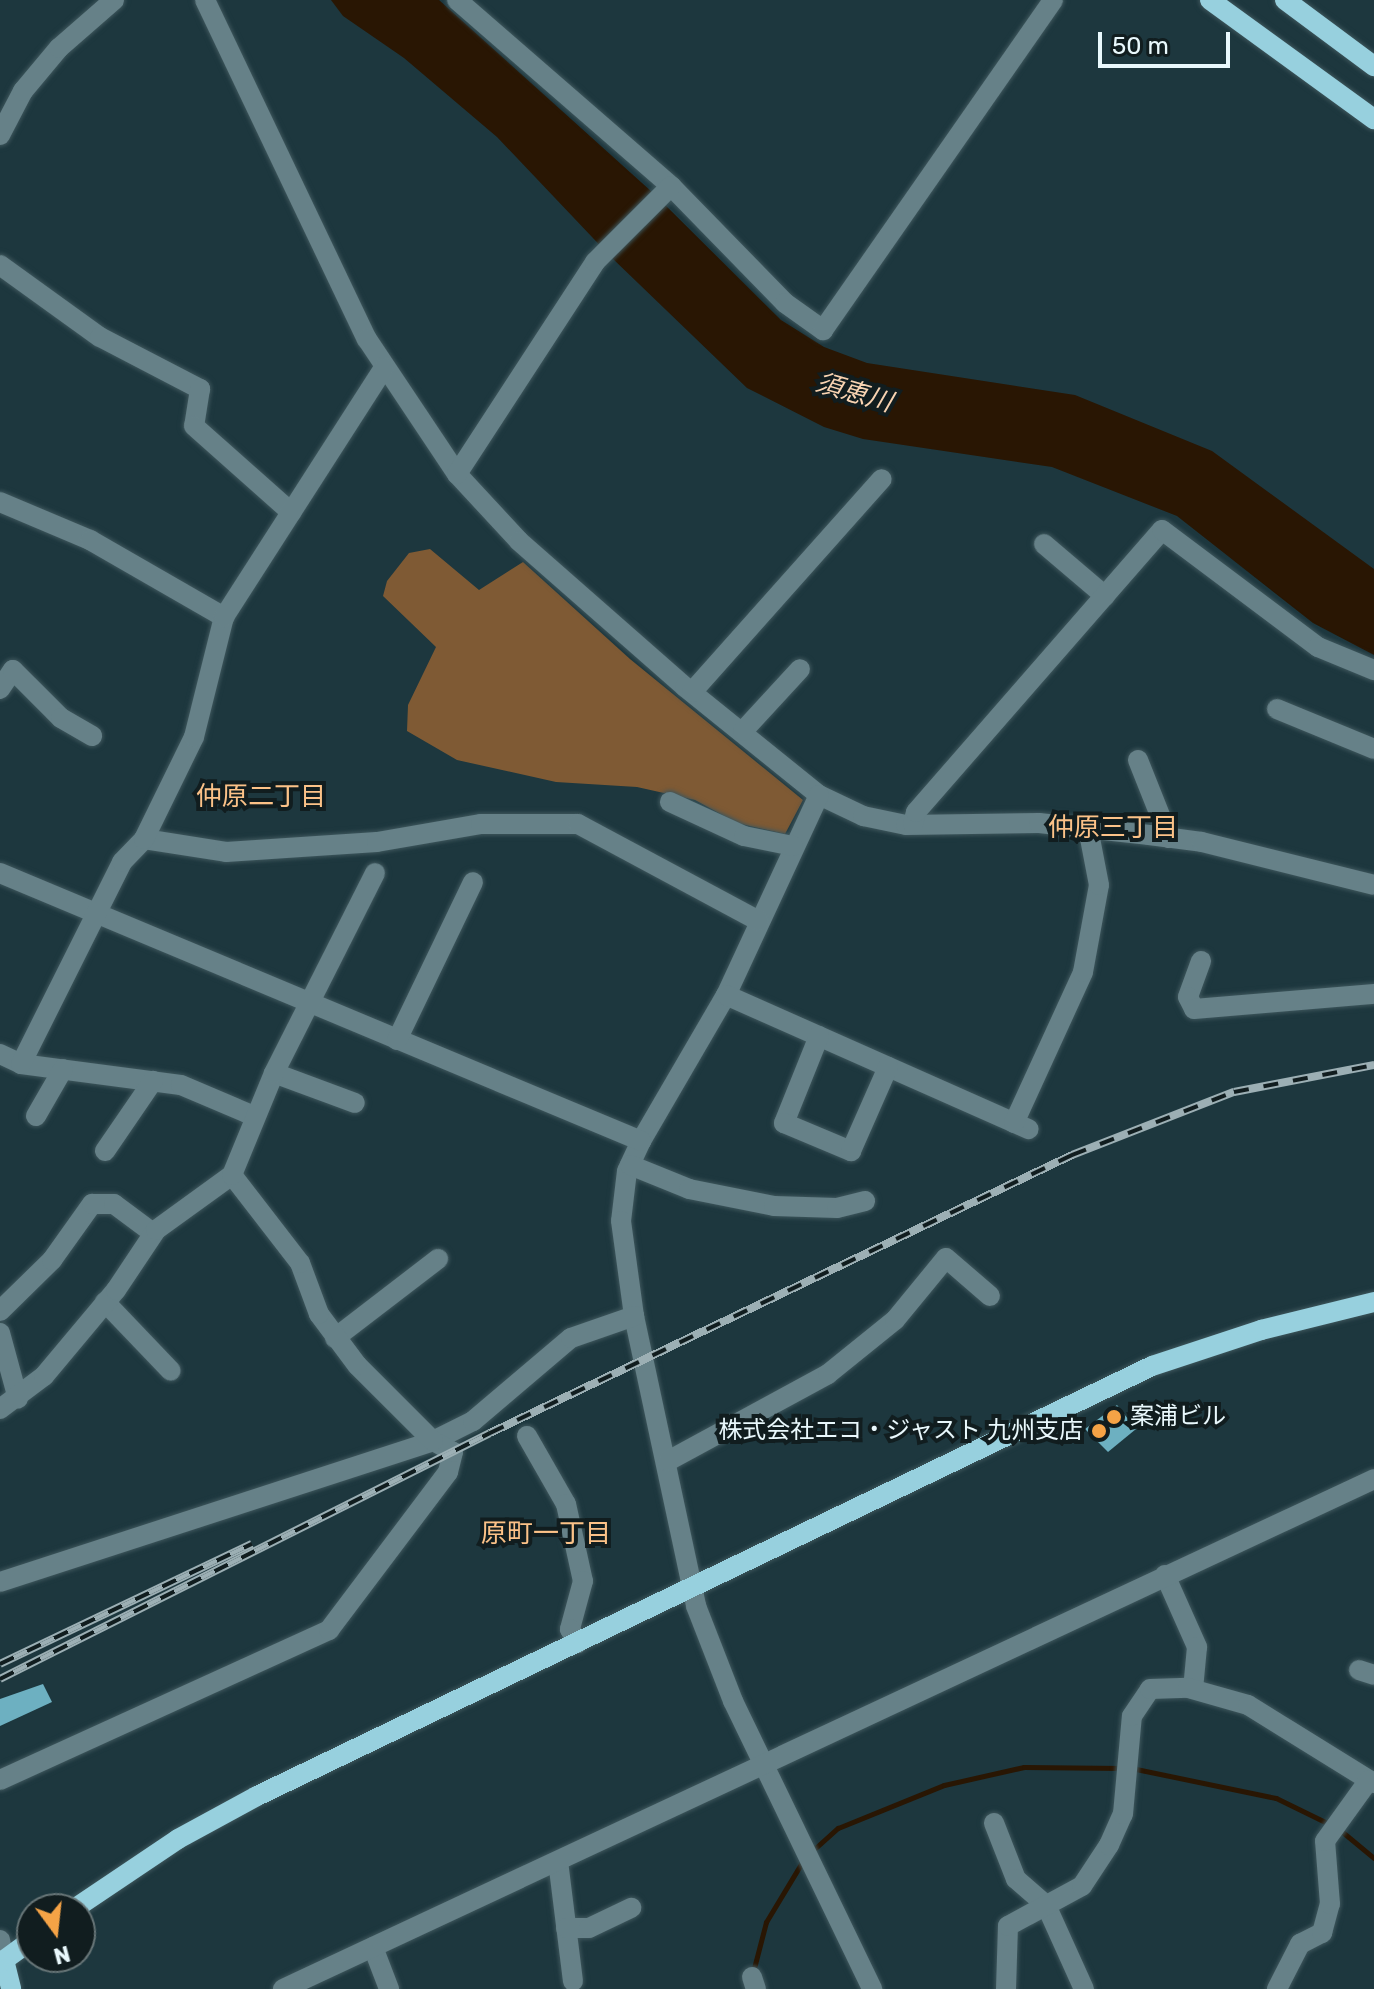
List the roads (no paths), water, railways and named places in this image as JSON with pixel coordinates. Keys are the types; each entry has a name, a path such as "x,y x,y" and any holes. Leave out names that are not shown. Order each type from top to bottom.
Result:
{"main road":[{"path":"1210,0 1374,119"},
{"path":"1285,0 1374,66"},
{"path":"96,1894 178,1839 257,1796 1152,1366 1261,1330 1374,1302"},
{"path":"1,1955 11,1989"}],"street":[{"path":"1,131 23,91 59,48 114,0"},
{"path":"205,0 384,368 457,474 519,541 692,692 819,795 863,816 913,824 1039,823 1169,838 1374,885"},
{"path":"457,0 785,303 823,330 1053,0"},
{"path":"457,474 595,262 665,191"},
{"path":"0,265 100,337 200,389 194,426 291,512"},
{"path":"21,1064 122,862 144,839 194,737 224,617 384,368"},
{"path":"692,692 882,479"},
{"path":"0,502 90,540 224,617"},
{"path":"913,824 916,812 1162,530 1318,647 1374,670"},
{"path":"1044,544 1105,596"},
{"path":"743,731 800,669"},
{"path":"0,689 13,670 61,718 92,736"},
{"path":"1277,709 1374,749"},
{"path":"1138,760 1169,838"},
{"path":"819,795 726,995 641,1141 630,1165 621,1221 634,1316 668,1461 691,1587 714,1658 872,1989"},
{"path":"670,802 744,836 793,846"},
{"path":"144,839 226,852 377,842 481,824 578,824 759,921"},
{"path":"726,995 1022,1126 1083,972 1099,885 1088,828"},
{"path":"0,873 641,1141"},
{"path":"9,1404 105,1302 153,1233 232,1175 274,1073 375,873"},
{"path":"397,1040 473,882"},
{"path":"1201,961 1188,997 1194,1009 1374,994"},
{"path":"819,1036 784,1123 851,1151 888,1067"},
{"path":"0,1054 21,1064 181,1085 254,1116"},
{"path":"36,1116 63,1069"},
{"path":"274,1073 355,1103"},
{"path":"105,1151 153,1081"},
{"path":"630,1165 689,1189 774,1206 837,1208 865,1201"},
{"path":"0,1780 329,1630 448,1472 453,1452 433,1441 335,1338 319,1314 300,1263 232,1175"},
{"path":"0,1311 52,1260 92,1204 114,1204 153,1233"},
{"path":"668,1461 781,1404 840,1365 895,1320 946,1258 990,1296"},
{"path":"335,1338 438,1259"},
{"path":"105,1302 171,1371"},
{"path":"0,1582 433,1441 473,1421 571,1338 634,1316"},
{"path":"0,1333 9,1404"},
{"path":"527,1436 566,1504 583,1581 570,1629 577,1643"},
{"path":"283,1989 1374,1479"},
{"path":"1165,1575 1197,1647 1193,1689"},
{"path":"1006,1989 1008,1926 1082,1886 1109,1845 1123,1814 1132,1716 1150,1689 1162,1686 1193,1689 1248,1705 1372,1782 1325,1841 1330,1904 1322,1933 1300,1944 1277,1989"},
{"path":"994,1823 1016,1879 1046,1905 1084,1989"},
{"path":"558,1861 573,1981"},
{"path":"566,1928 589,1928 631,1908"},
{"path":"373,1947 389,1989"}],"water":[{"name":"須恵川","path":"331,0 439,0 652,192 781,320 824,347 867,363 1075,395 1212,451 1374,569 1374,655 1313,623 1177,516 1052,467 863,439 824,427 747,388 611,257 497,137 404,58 343,16"}],"waterway":[{"path":"811,1852 838,1828 944,1785 1024,1767 1121,1768"},
{"path":"1131,1768 1276,1798 1331,1825"},
{"path":"1340,1830 1374,1858"},
{"path":"753,1972 766,1922 804,1859"}],"railway":[{"path":"0,1679 490,1433 1072,1155 1234,1092 1374,1065"},
{"path":"0,1664 252,1544"}],"place":[{"name":"案浦ビル","path":"1114,1417"},
{"name":"株式会社エコ・ジャスト 九州支店","path":"1099,1431"}],"district":[{"name":"仲原二丁目","path":"261,797"},
{"name":"仲原三丁目","path":"1113,828"},
{"name":"原町一丁目","path":"546,1534"}]}
